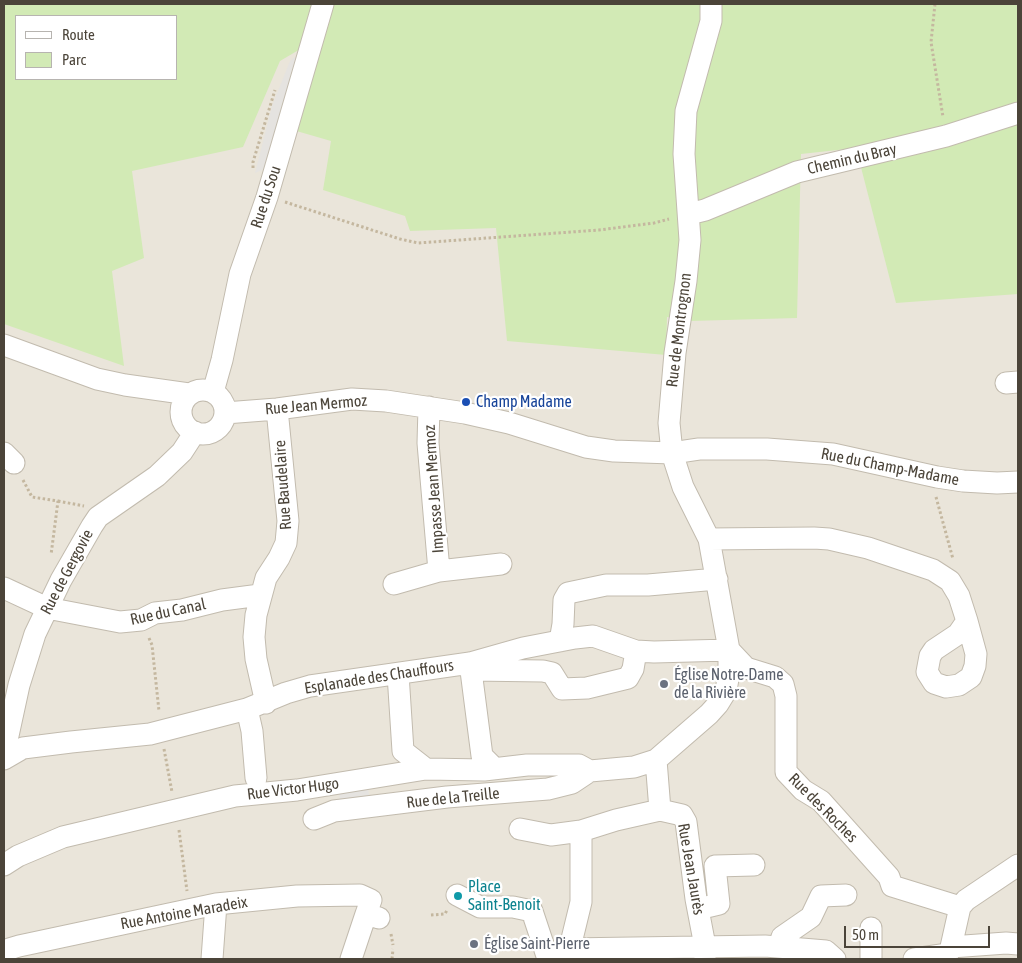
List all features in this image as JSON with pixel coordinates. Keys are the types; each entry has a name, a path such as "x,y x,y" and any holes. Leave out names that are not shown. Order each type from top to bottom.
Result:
{"street":[{"name":"Rue du Sou","path":"212,392 222,360 240,274 267,197 323,4"},
{"name":"Rue de Montrognon","path":"656,760 718,704 726,691 729,672 729,650 709,539 683,487 672,453 669,423 675,353 689,248 689,214 684,154 686,111 711,21 711,4"},
{"name":"Chemin du Bray","path":"689,214 705,210 797,172 946,136 1018,113"},
{"path":"4,345 97,379 190,394 201,390 212,392 222,401 225,413 220,426 209,433 195,432 189,429 182,418 182,405 190,394"},
{"name":"Rue Jean Mermoz","path":"225,413 277,409 352,399 429,406 465,413 509,423 586,447 614,451 672,453"},
{"name":"Impasse Jean Mermoz","path":"429,406 428,443 440,571"},
{"name":"Rue Baudelaire","path":"256,778 252,731 256,706 254,637 260,595 266,578 286,543 288,521 277,409"},
{"name":"Rue de Gergovie","path":"4,754 19,685 35,634 61,580 98,517 157,476 182,452 195,432"},
{"name":"Rue du Champ-Madame","path":"672,453 699,449 767,449 832,454 937,477 989,483 1018,482"},
{"path":"709,539 814,538 829,539 868,548 933,570 950,581 959,596 967,621"},
{"name":"Impasse Jean Mermoz","path":"394,584 440,571 501,564"},
{"path":"560,641 564,600 568,593 606,585 648,585 717,580"},
{"name":"Rue du Canal","path":"4,588 47,608 120,622 142,620 154,614 182,610 222,600 260,595"},
{"name":"Esplanade des Chauffours","path":"4,759 23,748 150,734 256,706 286,693 310,686 471,666 523,648 560,641 594,636 636,651 729,650"},
{"name":"Rue des Roches","path":"729,650 746,668 774,677 783,684 786,696 786,772 803,790 821,801 889,877 892,886 960,907"},
{"path":"494,768 482,756 471,666 543,671 552,673 562,690 587,688 628,678 633,669 636,651"},
{"path":"398,674 403,751 426,769"},
{"path":"520,829 551,835 581,831 616,820 660,810 656,760 634,767 590,771"},
{"name":"Rue Victor Hugo","path":"4,864 63,837 226,798 297,790 426,769 579,765 590,771"},
{"name":"Rue de la Treille","path":"314,819 334,811 447,797 548,790 572,783 590,771"},
{"name":"Rue Jean Jaurès","path":"660,810 682,815 686,822 705,953"},
{"path":"581,831 581,902 565,954 705,953 739,946 769,951 826,951 835,959"},
{"path":"698,909 719,904 715,866 754,865"},
{"path":"948,953 960,907 966,900 1018,865"},
{"path":"769,951 782,937 811,916 821,896 846,894"},
{"name":"Rue Antoine Maradeix","path":"4,959 9,949 19,946 216,904 297,896 360,895 372,910 351,959"},
{"path":"457,895 480,907 513,908 532,911 548,959"},
{"path":"212,959 216,904"},
{"path":"871,928 871,959"},
{"path":"914,959 948,953 1009,949"}],"path":[{"path":"935,4 931,42 946,136"},
{"path":"267,197 418,243 600,230 654,223 689,214"},
{"path":"9,458 32,497 58,501 49,569 61,580"},
{"path":"937,477 936,496 954,561 954,570 950,581"},
{"path":"142,620 152,644 161,731"},
{"path":"392,959 393,949"}],"shaded area":[{"path":"4,4 1018,4 1018,959 4,959"},
{"path":"306,49 269,167 255,173 272,106 290,61"},
{"path":"367,781 369,795 340,799 338,785"}],"green space":[{"path":"4,4 1018,4 1018,294 896,303 856,148 801,154 797,318 690,321 667,317 666,355 507,341 496,228 410,231 405,216 323,190 331,141 293,130 319,38 280,61 243,147 132,171 144,258 112,271 124,366 4,324"}],"place":[{"name":"Champ Madame","path":"466,402"},
{"name":"Église Notre-Dame de la Rivière","path":"664,684"},
{"name":"Place Saint-Benoit","path":"458,896"},
{"name":"Église Saint-Pierre","path":"474,944"}]}
